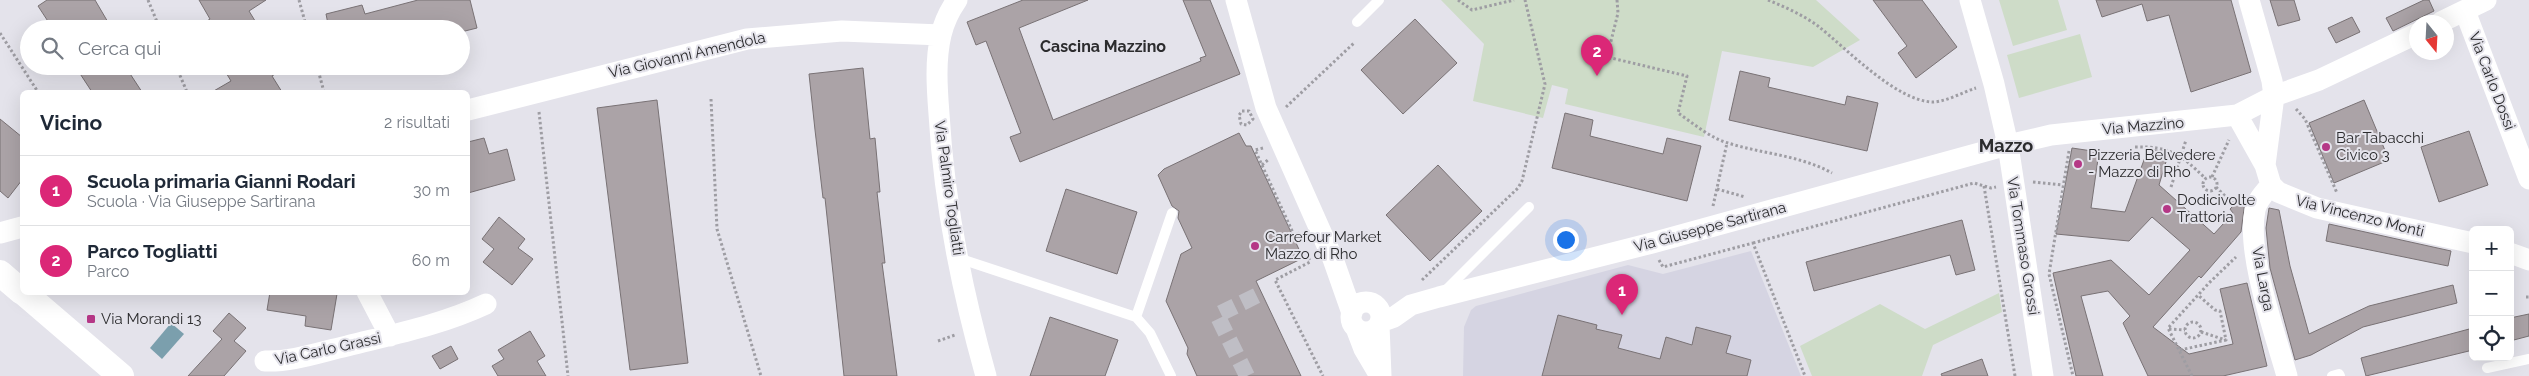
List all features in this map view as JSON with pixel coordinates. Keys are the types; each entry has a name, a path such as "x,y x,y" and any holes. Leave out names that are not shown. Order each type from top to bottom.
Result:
{"street":[{"name":"Via Palmiro Togliatti","path":"957,0 950,10 941,35 937,70 940,127 958,258 968,311 986,376"},
{"path":"1236,0 1266,108 1333,259 1364,349 1380,376"},
{"name":"Via Tommaso Grossi","path":"1970,0 1993,79 2008,145 2043,376"},
{"path":"2249,0 2272,81 2274,96 2268,175"},
{"path":"2454,16 2486,0"},
{"name":"Via Carlo Dossi","path":"2465,11 2529,179"},
{"name":"Via Giovanni Amendola","path":"470,109 747,39 842,32 941,35"},
{"name":"Via Mazzino","path":"2008,145 2051,135 2236,115 2274,96 2319,80 2409,37"},
{"name":"Via Vincenzo Monti","path":"2236,115 2275,190 2293,200 2317,208 2469,242"},
{"name":"Via Giuseppe Sartirana","path":"1376,313 1652,243 2008,145"},
{"name":"Via Larga","path":"2268,175 2255,212 2255,240 2262,281 2287,376"},
{"path":"0,233 20,228"},
{"path":"2514,254 2529,260"},
{"path":"1333,259 1376,313 1381,343 1380,376"},
{"path":"0,273 20,290"},
{"path":"26,295 121,376"},
{"name":"Via Carlo Grassi","path":"369,295 390,336"},
{"path":"1354,320 1361,302 1376,313"},
{"name":"Via Carlo Grassi","path":"265,361 293,358 441,323 486,304"}],"lane":[{"path":"1357,22 1379,0"},
{"path":"1439,297 1529,207"},
{"path":"1136,317 1172,213"},
{"path":"958,258 1136,317 1150,333 1171,376"},
{"path":"2487,368 2529,358"},
{"path":"2332,376 2338,374 2340,376"}],"path":[{"path":"148,0 156,20"},
{"path":"299,0 305,20"},
{"path":"1458,0 1472,10 1514,0"},
{"path":"1418,284 1518,188 1522,180 1545,84 1525,0"},
{"path":"1617,0 1618,13 1607,57 1687,76 1678,113 1727,143 1796,158 1834,175"},
{"path":"1768,0 1792,10 1818,26 1859,62 1918,99 1935,102 1980,88"},
{"path":"0,33 20,64"},
{"path":"1291,105 1354,43"},
{"path":"27,75 37,90"},
{"path":"180,75 186,90"},
{"path":"319,75 323,90"},
{"path":"711,99 716,229 761,376"},
{"path":"538,107 568,376"},
{"path":"2295,108 2305,119 2330,181 2341,200"},
{"path":"1242,111 1249,111 1252,115 1253,119 1247,126 1241,124 1238,115 1242,111"},
{"path":"2171,187 2189,132"},
{"path":"2212,177 2229,140"},
{"path":"1712,211 1727,143"},
{"path":"2070,146 2062,185 2049,274 2073,376"},
{"path":"2128,148 2166,150 2181,156 2205,178"},
{"path":"1255,150 1294,236 1301,233 1303,240"},
{"path":"2205,178 2212,177"},
{"path":"2212,177 2217,182 2216,187 2233,204 2239,197"},
{"path":"2205,178 2203,182 2204,188 2210,191 2216,187"},
{"path":"2027,182 2062,185"},
{"path":"1652,243 1663,267 1974,183 1991,188 2001,186"},
{"path":"1984,186 2015,376"},
{"path":"1716,189 1755,199"},
{"path":"2168,328 2198,295 2255,240"},
{"path":"1753,243 1805,376"},
{"path":"1305,248 1310,262 1275,280 1323,376"},
{"path":"2198,295 2215,310 2220,311 2226,340"},
{"path":"2185,330 2189,323 2194,322 2201,327 2201,332"},
{"path":"2168,328 2185,330 2193,338 2201,332"},
{"path":"2168,328 2192,376"},
{"path":"2201,332 2226,340"},
{"path":"938,341 955,335"},
{"path":"2180,350 2226,340"}],"shaded area":[{"path":"1751,251 1801,376 1463,376 1464,327 1471,310 1476,306 1628,265 1663,274"}],"green space":[{"path":"1441,0 1816,0 1860,40 1813,67 1722,51 1704,137 1565,104 1568,89 1552,85 1543,118 1473,101 1484,44"},
{"path":"1999,0 2058,0 2067,30 2013,46"},
{"path":"2080,34 2092,77 2019,98 2007,55"},
{"path":"1999,293 2002,312 1933,345 1922,376 1812,376 1800,346 1880,304 1925,329"}],"water":[{"path":"171,323 184,334 162,359 150,348"}],"building":[{"path":"47,0 95,0 107,20 47,20 38,6"},
{"path":"199,0 266,0 249,11 254,20 208,20 210,19"},
{"path":"418,0 470,0 477,28 470,30 470,20 327,20 326,14 362,5 365,14"},
{"path":"1023,0 1088,0 1019,28 1053,120 1201,61 1200,58 1206,56 1183,0 1210,0 1240,74 1020,162 1010,137 1021,133 986,41 976,45 967,22"},
{"path":"1873,0 1922,0 1957,47 1916,78 1898,53 1907,46"},
{"path":"2096,0 2231,0 2251,72 2191,92 2169,15 2147,21 2142,4 2102,17"},
{"path":"2270,0 2294,0 2300,20 2278,26"},
{"path":"2424,0 2429,0 2434,11 2426,15 2409,15 2409,23 2393,31 2386,18"},
{"path":"2352,17 2360,32 2336,43 2328,28"},
{"path":"1415,19 1457,63 1403,114 1361,70"},
{"path":"863,68 870,139 875,138 880,192 877,192 885,263 882,263 897,376 844,376 825,198 823,198 815,130 809,74"},
{"path":"1740,71 1770,78 1768,87 1845,105 1847,96 1878,103 1867,151 1729,120"},
{"path":"81,75 131,75 141,90 91,90"},
{"path":"227,75 274,75 272,76 281,90 215,90 231,81"},
{"path":"657,100 688,363 630,370 597,108"},
{"path":"2364,100 2389,160 2334,183 2309,123"},
{"path":"1565,113 1593,120 1590,136 1663,154 1667,138 1701,146 1687,201 1552,168"},
{"path":"0,119 20,135 20,183 8,198 0,191"},
{"path":"2469,131 2488,185 2439,202 2421,147"},
{"path":"1239,133 1246,146 1251,146 1303,258 1256,281 1301,376 1197,376 1187,354 1188,348 1166,301 1181,254 1192,248 1178,218 1179,211 1172,206 1158,175 1164,169"},
{"path":"484,138 489,154 507,149 515,180 470,192 470,142"},
{"path":"2072,148 2099,152 2091,208 2125,212 2148,149 2169,152 2159,185 2214,234 2233,213 2230,209 2241,198 2245,201 2241,232 2201,278 2199,276 2153,327 2189,354 2233,344 2220,289 2247,283 2267,366 2223,376 2148,376 2123,323 2130,316 2108,291 2081,296 2103,376 2076,376 2053,273 2111,260 2149,295 2190,250 2152,217 2129,241 2056,234"},
{"path":"1438,165 1482,211 1430,261 1386,215"},
{"path":"1066,189 1137,212 1117,274 1046,251"},
{"path":"2269,208 2279,210 2290,266 2309,334 2369,306 2453,285 2457,303 2363,327 2311,355 2295,360 2270,268 2266,228"},
{"path":"499,217 525,239 518,248 533,259 512,285 483,262 494,249 482,239"},
{"path":"1962,220 1975,270 1956,275 1950,255 1814,291 1806,262"},
{"path":"2329,224 2451,251 2448,266 2326,241"},
{"path":"270,295 337,295 331,330 305,326 306,316 267,310"},
{"path":"229,313 246,328 234,341 246,351 224,376 188,376 222,339 213,331"},
{"path":"2529,314 2529,336 2514,340 2514,317"},
{"path":"1558,315 1597,325 1596,329 1622,335 1618,348 1660,359 1666,337 1692,345 1696,327 1731,336 1726,353 1751,360 1747,376 1542,376"},
{"path":"1050,317 1118,340 1105,376 1030,376"},
{"path":"2469,329 2469,351 2366,376 2361,358"},
{"path":"530,331 545,356 537,361 546,376 498,376 492,366 504,359 498,350"},
{"path":"451,346 458,359 440,369 432,356"},
{"path":"1982,359 1988,376 1942,376 1941,374"}],"tunnel":[{"path":"1247,376 1217,315 1262,293"}],"place":[{"name":"Parco Togliatti","path":"1597,76"},
{"name":"Bar Tabacchi Civico 3","path":"2326,147"},
{"name":"Pizzeria Belvedere - Mazzo di Rho","path":"2078,164"},
{"name":"Dodicivolte Trattoria","path":"2167,209"},
{"name":"Carrefour Market Mazzo di Rho","path":"1255,246"},
{"name":"Scuola primaria Gianni Rodari","path":"1622,315"},
{"name":"Via Morandi 13","path":"91,319"}],"district":[{"name":"Cascina Mazzino","path":"1103,46"},
{"name":"Mazzo","path":"2006,146"}]}
